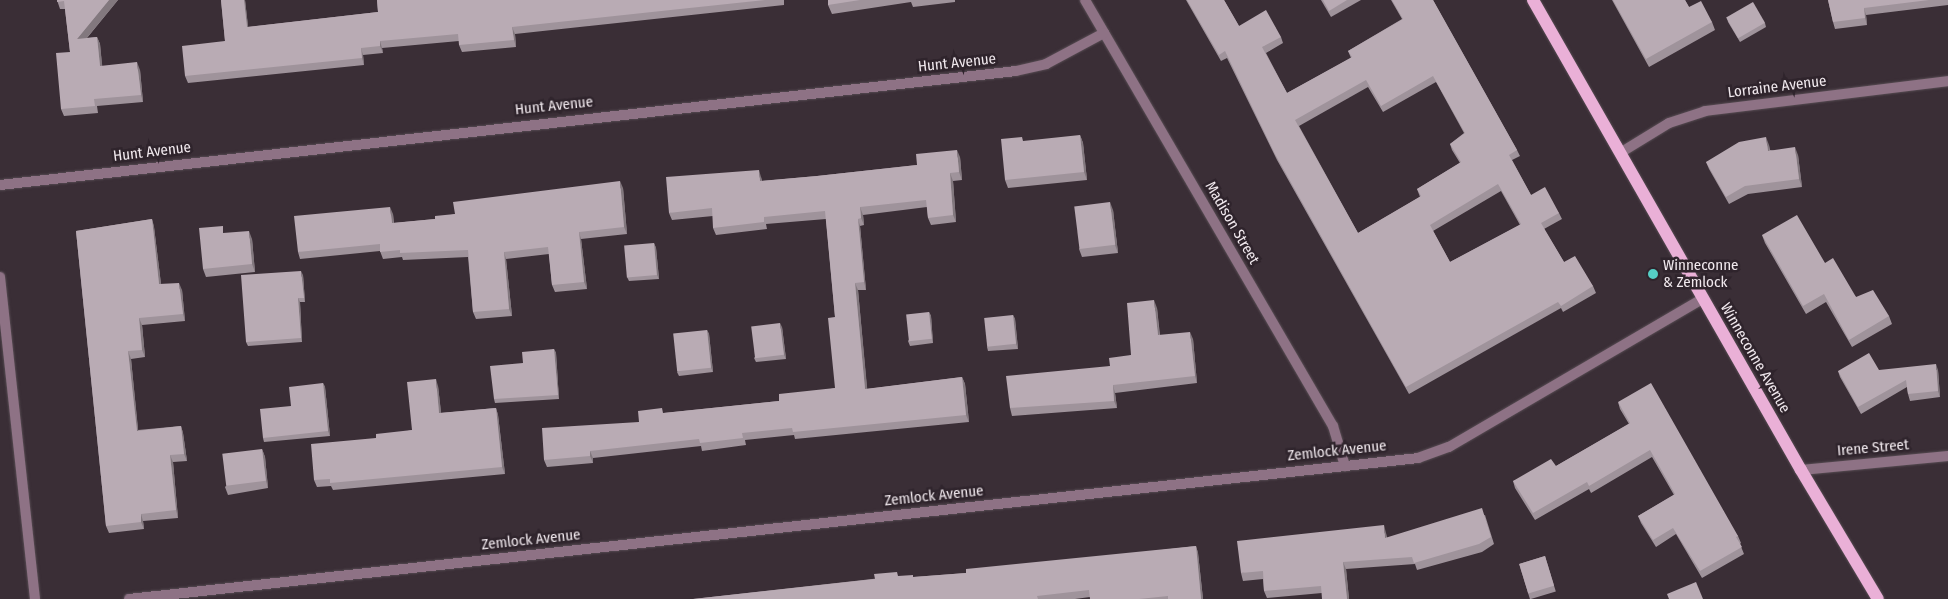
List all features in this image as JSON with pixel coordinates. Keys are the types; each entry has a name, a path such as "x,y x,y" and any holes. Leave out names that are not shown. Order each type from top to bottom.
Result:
{"main road":[{"name":"Winneconne Avenue","path":"1533,0 1801,470 1878,599"}],"street":[{"name":"Madison Street","path":"1085,0 1332,426 1345,466"},
{"name":"Hunt Avenue","path":"0,185 1016,72 1046,64 1104,33"},
{"name":"Lorraine Avenue","path":"1620,153 1669,123 1705,111 1948,81"},
{"path":"0,277 35,599"},
{"name":"Zemlock Avenue","path":"129,599 1345,466 1437,453 1702,298"},
{"name":"Irene Street","path":"1801,470 1948,456"}],"building":[{"path":"57,0 109,0 77,39 97,37 100,66 137,62 141,95 94,99 95,106 61,109 56,53 70,52 64,1 57,2"},
{"path":"221,0 244,0 247,27 378,12 377,0 765,0 512,27 514,40 459,45 458,34 380,41 380,46 361,48 362,58 185,76 182,46 225,41"},
{"path":"828,0 860,0 828,5"},
{"path":"1187,0 1224,0 1239,26 1266,10 1281,37 1262,47 1287,93 1352,57 1348,51 1403,19 1392,0 1433,0 1517,150 1509,155 1531,195 1545,187 1559,213 1541,223 1564,262 1575,256 1593,286 1561,306 1558,302 1406,387 1275,154 1225,51 1219,55","holes":["1433,76 1465,133 1450,144 1461,162 1417,189 1421,196 1358,233 1295,120 1366,80 1381,106","1498,184 1521,224 1450,262 1430,225"]},
{"path":"1323,0 1347,0 1329,11"},
{"path":"1613,0 1685,0 1689,7 1701,1 1712,22 1646,59"},
{"path":"1828,0 1929,0 1864,8 1865,18 1833,22"},
{"path":"1753,2 1765,23 1738,38 1726,18"},
{"path":"1080,135 1084,172 1005,180 1001,139 1022,137 1023,141"},
{"path":"1766,137 1768,151 1795,147 1799,179 1745,186 1726,197 1706,162 1739,142"},
{"path":"957,150 959,172 950,173 953,215 928,218 926,200 860,207 861,218 858,219 864,282 855,283 865,389 962,377 966,415 793,432 792,428 742,433 743,438 700,443 699,439 590,451 590,456 544,460 542,428 639,422 638,411 662,408 663,413 779,401 779,394 835,388 828,318 835,317 825,211 764,217 764,222 713,228 712,208 669,213 666,177 759,170 760,181 817,176 917,165 916,154"},
{"path":"620,181 624,227 579,232 584,282 552,285 548,247 504,252 509,309 473,312 468,250 400,253 400,250 380,252 380,244 298,252 294,216 390,207 392,223 435,219 435,216 455,214 453,202"},
{"path":"1110,202 1115,245 1080,249 1074,206"},
{"path":"1797,215 1825,263 1833,258 1856,297 1873,290 1889,316 1849,340 1824,294 1803,306 1762,235"},
{"path":"152,219 159,284 179,283 183,314 139,318 142,350 128,351 137,431 181,426 184,454 170,455 176,510 141,514 141,522 106,526 76,231"},
{"path":"223,226 223,233 249,231 252,264 203,269 199,228"},
{"path":"654,243 657,275 627,277 624,246"},
{"path":"301,271 304,298 298,298 301,338 246,342 241,275"},
{"path":"1154,300 1158,335 1190,332 1195,376 1113,385 1114,401 1010,408 1006,376 1110,366 1109,358 1131,355 1127,303"},
{"path":"929,312 932,339 909,341 906,314"},
{"path":"1013,315 1016,344 987,347 984,318"},
{"path":"780,323 784,355 755,358 751,327"},
{"path":"707,330 711,368 677,371 673,334"},
{"path":"554,349 558,395 494,399 490,366 523,363 522,352"},
{"path":"1869,353 1879,370 1936,364 1938,391 1908,394 1906,380 1858,407 1838,371"},
{"path":"436,379 439,413 496,408 502,467 330,483 330,479 314,480 311,444 376,438 376,434 412,430 407,382"},
{"path":"323,383 328,431 263,438 260,409 291,406 289,387"},
{"path":"1651,383 1738,536 1736,537 1742,547 1700,571 1673,528 1653,540 1638,516 1675,494 1650,450 1589,486 1587,482 1533,513 1513,481 1551,459 1556,466 1630,423 1618,402"},
{"path":"262,449 266,481 226,486 222,454"},
{"path":"1482,508 1491,537 1479,544 1414,563 1412,557 1343,562 1347,599 1322,599 1321,586 1264,591 1263,571 1241,573 1237,541 1384,525 1385,538"},
{"path":"1196,546 1201,599 1168,599 1168,596 1139,599 1090,599 1089,590 1037,596 1038,599 693,599 875,579 874,574 897,572 898,576 913,575 913,577 966,573 966,569"},
{"path":"1545,556 1554,586 1528,594 1519,564"},
{"path":"1696,582 1703,599 1669,599 1667,594"}],"place":[{"name":"Winneconne & Zemlock","path":"1653,274"}]}
